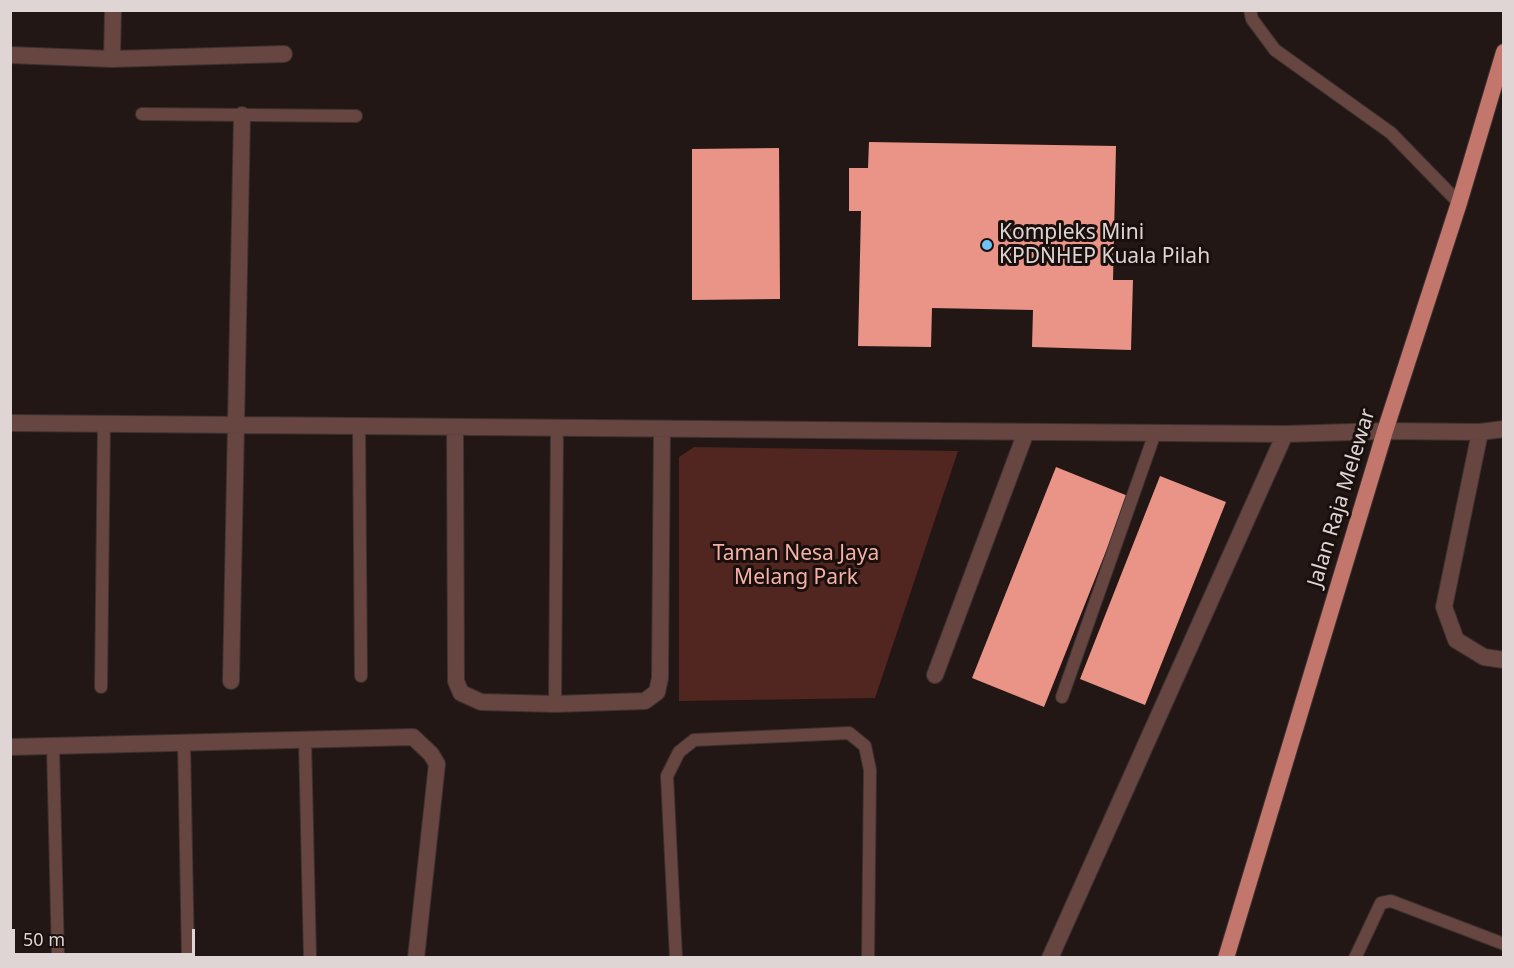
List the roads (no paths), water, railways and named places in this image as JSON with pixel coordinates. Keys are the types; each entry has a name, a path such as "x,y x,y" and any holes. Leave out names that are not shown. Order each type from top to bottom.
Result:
{"highway":[{"name":"Jalan Raja Melewar","path":"1227,957 1385,431 1459,203 1503,52"}],"street":[{"path":"112,59 113,10"},
{"path":"10,55 112,59 284,54"},
{"path":"231,681 238,426 242,115"},
{"path":"10,423 1285,434 1385,431 1480,432 1503,429"},
{"path":"455,428 456,681 461,693 482,702 555,704 645,701 657,692 660,678 662,429"},
{"path":"935,675 1026,432"},
{"path":"1480,432 1444,607 1456,640 1484,657 1503,660"},
{"path":"1050,957 1285,434"},
{"path":"10,747 413,737 431,754 437,764 416,957"}],"lane":[{"path":"1250,10 1252,19 1275,50 1391,133 1459,203"},
{"path":"142,114 356,116"},
{"path":"101,687 104,424"},
{"path":"359,427 361,676"},
{"path":"555,704 557,429"},
{"path":"1062,697 1155,433"},
{"path":"676,957 667,776 679,752 694,740 849,733 865,746 870,770 868,957"},
{"path":"305,740 310,957"},
{"path":"184,743 188,957"},
{"path":"53,746 58,957"},
{"path":"1355,957 1381,903 1391,901 1503,944"}],"place":[{"name":"Kompleks Mini KPDNHEP Kuala Pilah","path":"987,245"}],"park label":[{"name":"Taman Nesa Jaya Melang Park","path":"796,566"}]}
